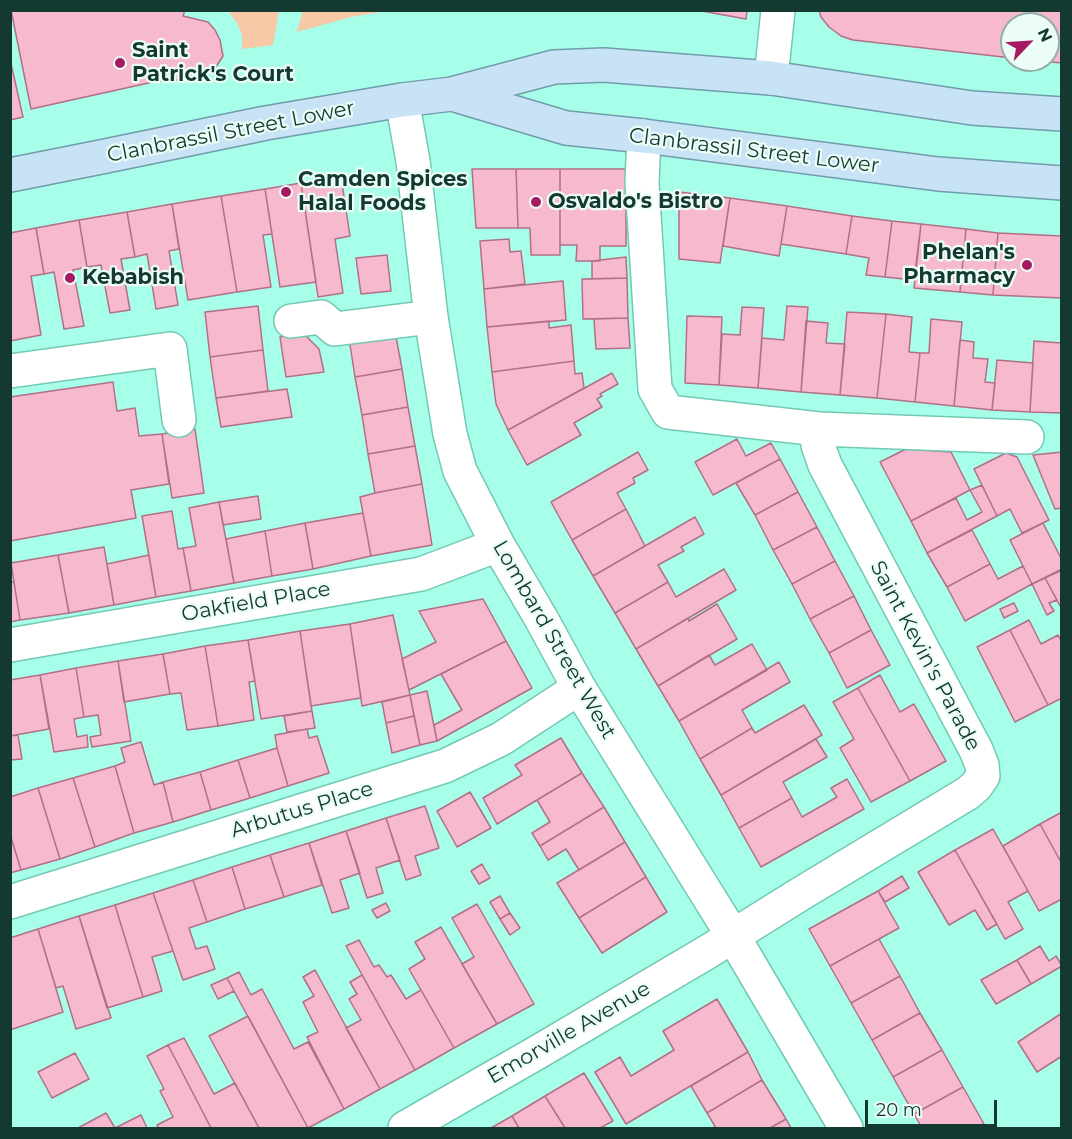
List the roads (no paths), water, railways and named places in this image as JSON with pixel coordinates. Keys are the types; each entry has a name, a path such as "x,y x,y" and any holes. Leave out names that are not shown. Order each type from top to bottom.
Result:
{"main road":[{"name":"Clanbrassil Street Lower","path":"10,175 266,123 452,94 554,67 604,65 771,78 972,108 1062,114"},
{"name":"Clanbrassil Street Lower","path":"452,94 566,128 938,174 1062,183"}],"street":[{"path":"771,78 778,10"},
{"name":"Lombard Street West","path":"402,100 413,161 431,317 450,434 460,471 498,545 543,620 579,688 733,936 846,1128"},
{"path":"644,136 642,183 655,389 668,412 819,429 1027,437"},
{"path":"291,321 321,318 335,329 431,317"},
{"path":"10,371 170,349 179,420"},
{"name":"Saint Kevin's Parade","path":"733,936 968,793 983,776 982,765 976,750 825,465 818,445 819,429"},
{"name":"Oakfield Place","path":"10,645 420,574 498,545"},
{"name":"Arbutus Place","path":"10,902 445,766 501,739 579,688"},
{"name":"Emorville Avenue","path":"405,1128 733,936"}],"place":[{"name":"Saint Patrick's Court","path":"120,63"},
{"name":"Camden Spices Halal Foods","path":"286,192"},
{"name":"Osvaldo's Bistro","path":"536,202"},
{"name":"Phelan's Pharmacy","path":"1027,265"},
{"name":"Kebabish","path":"70,278"}]}
